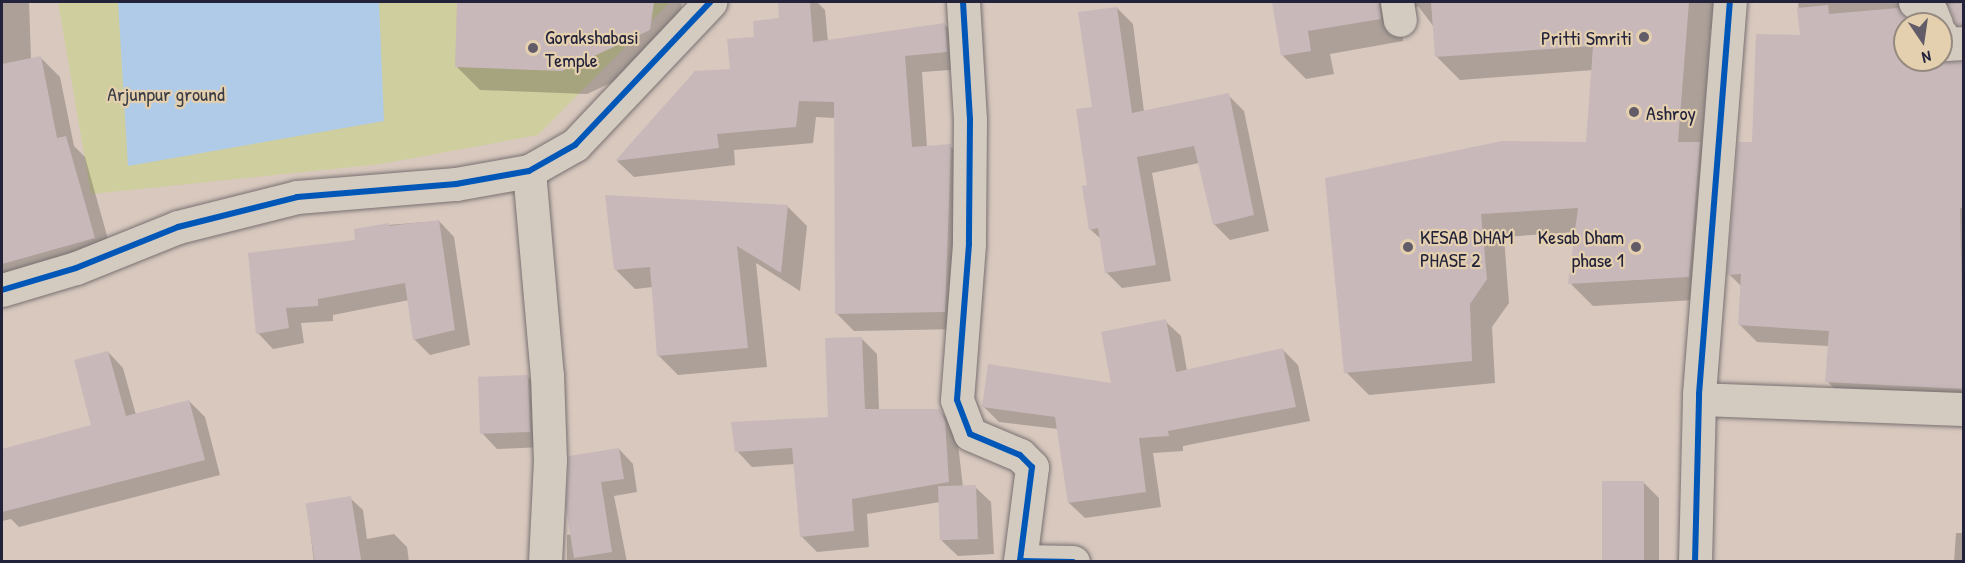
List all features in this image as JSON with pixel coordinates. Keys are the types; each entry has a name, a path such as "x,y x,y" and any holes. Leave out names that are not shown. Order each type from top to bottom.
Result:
{"street":[{"path":"2,290 76,268 178,227 297,197 456,184 529,171 575,145 710,2"},
{"path":"963,2 970,119 969,243 957,400 970,434 1020,454 1032,468 1020,561 1073,561"},
{"path":"1695,561 1699,399 1730,2"},
{"path":"1915,2 1931,12"},
{"path":"529,171 547,375 550,460 545,561"},
{"path":"1699,399 1964,409"}],"green space":[{"name":"Arjunpur ground","path":"58,2 670,2 538,135 381,164 91,194"}],"water":[{"path":"118,2 379,2 384,121 128,166"}],"building":[{"name":"Gorakshabasi Temple","path":"457,2 654,2 650,30 562,71 455,67"},
{"path":"778,2 810,2 813,42 945,23 947,52 905,56 912,147 951,144 945,312 835,314 834,102 799,101 796,127 717,134 719,148 615,161 695,71 730,69 727,39 754,37 753,21 779,18"},
{"path":"1272,2 1379,2 1381,19 1308,31 1311,51 1281,56"},
{"path":"1431,2 1689,2 1678,142 1700,142 1689,277 1568,284 1578,208 1481,214 1487,279 1470,304 1472,361 1344,373 1325,178 1502,141 1586,142 1593,46 1435,57"},
{"path":"1964,3 1964,24 1957,25 1948,4"},
{"path":"1828,5 1829,14 1898,8 1902,12 1893,12 1893,72 1953,72 1953,62 1964,62 1964,207 1960,208 1964,389 1825,382 1829,331 1738,325 1741,274 1727,275 1738,142 1752,142 1756,34 1800,35 1797,8"},
{"path":"1117,7 1132,113 1229,93 1254,215 1213,225 1194,146 1137,157 1156,265 1105,273 1098,228 1089,230 1082,186 1087,185 1076,109 1092,107 1078,12"},
{"path":"41,56 57,138 66,136 95,238 2,264 2,64"},
{"path":"605,195 788,205 781,273 737,246 748,348 657,356 650,267 614,270"},
{"path":"439,220 455,330 413,340 405,283 318,299 318,306 286,308 289,328 256,334 248,253 355,240 354,229 389,223 389,226"},
{"path":"1166,319 1176,372 1283,348 1296,407 1168,431 1169,436 1139,438 1146,492 1068,503 1055,417 982,407 988,364 1111,383 1101,332"},
{"path":"862,337 865,409 940,409 945,421 949,482 852,499 854,531 800,537 792,448 735,452 731,422 828,417 825,338"},
{"path":"108,351 126,416 189,400 205,460 2,512 2,449 91,425 74,360"},
{"path":"528,375 530,432 480,434 478,377"},
{"path":"619,448 624,479 601,482 612,552 574,558 566,508 569,456"},
{"path":"1602,481 1644,481 1644,561 1602,561"},
{"path":"976,485 978,539 940,540 938,486"},
{"path":"351,496 361,561 315,562 306,503"}],"cycle path":[{"path":"2,290 76,268 178,227 297,197 456,184 529,171 575,145 710,2"},
{"path":"963,2 970,119 969,244 957,400 970,434 1020,455 1032,467 1020,561 1073,562"},
{"path":"1695,562 1699,394 1730,2"}],"place":[{"name":"Pritti Smriti","path":"1644,37"},
{"name":"Gorakshabasi Temple","path":"533,48"},
{"name":"Ashroy","path":"1634,112"},
{"name":"KESAB DHAM PHASE 2","path":"1408,247"},
{"name":"Kesab Dham phase 1","path":"1636,247"}]}
